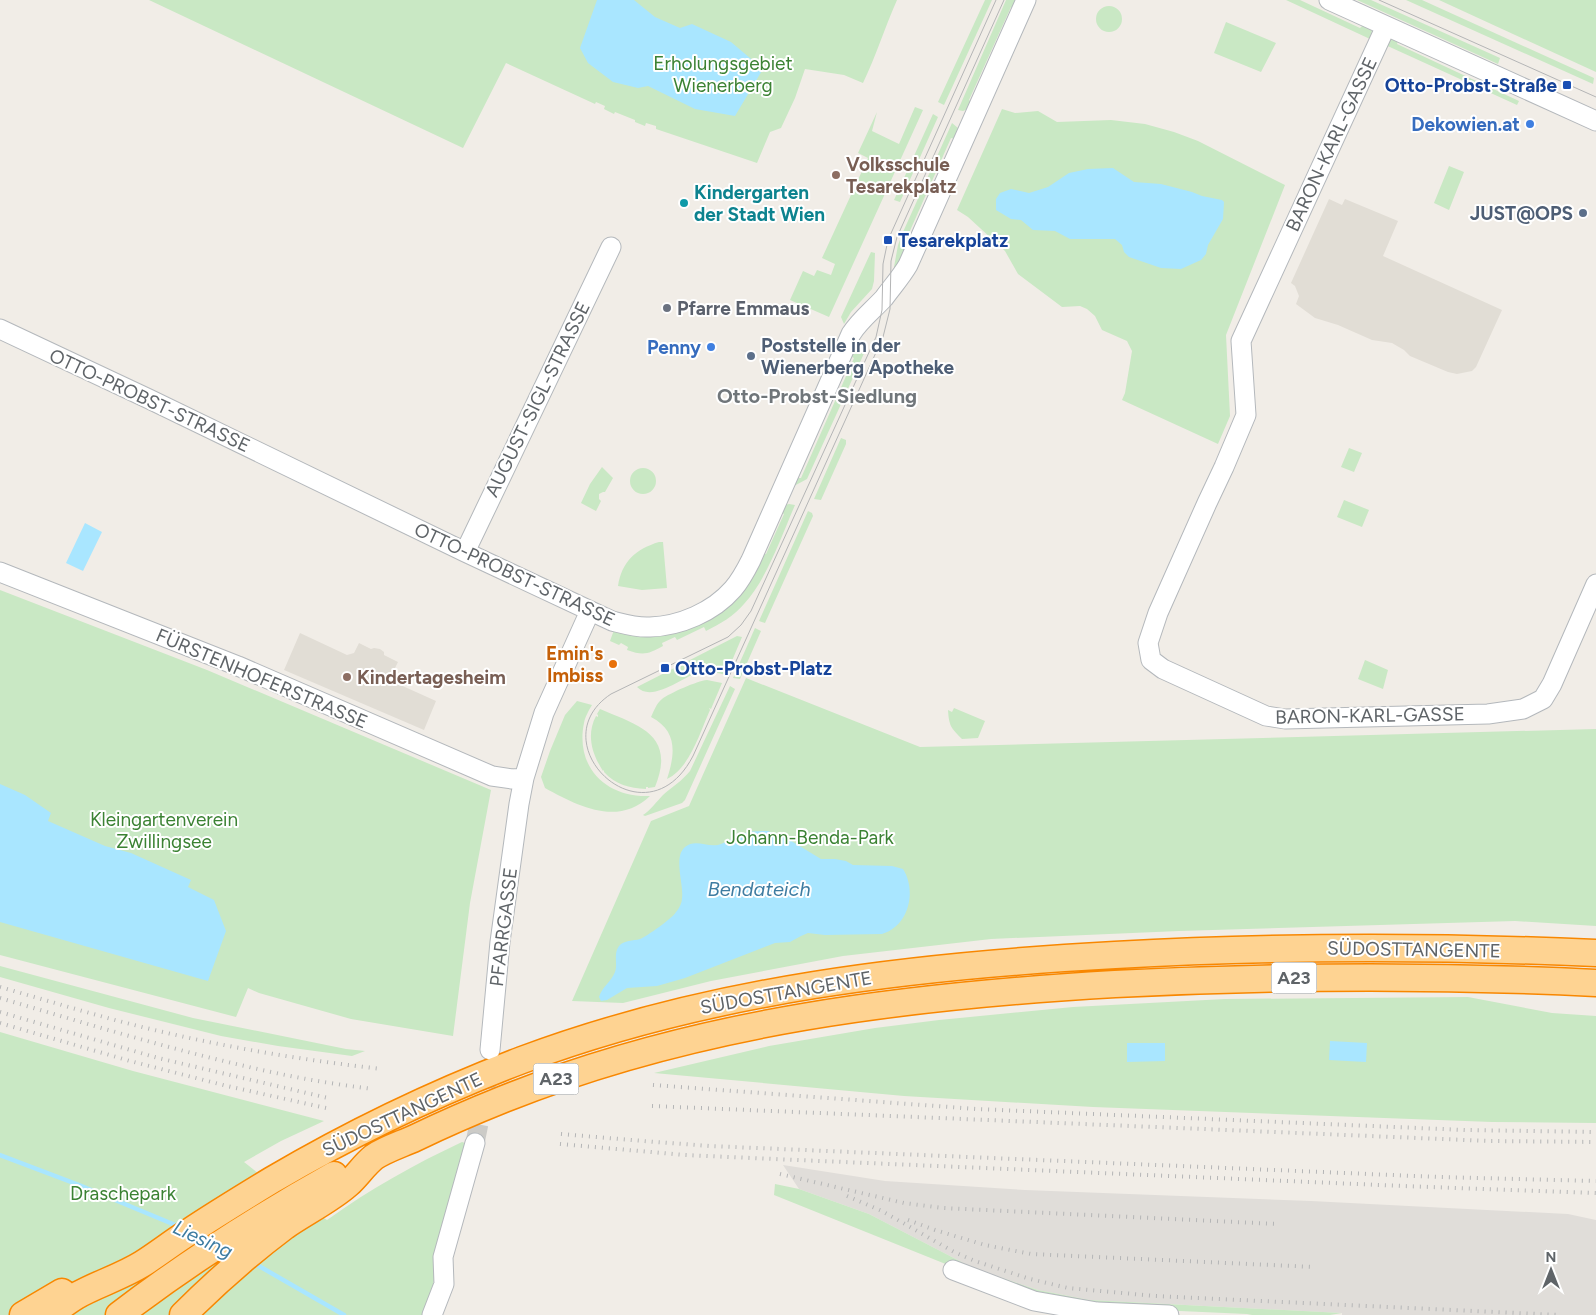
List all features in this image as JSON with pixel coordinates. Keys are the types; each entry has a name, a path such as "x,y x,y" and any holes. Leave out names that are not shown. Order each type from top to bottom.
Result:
{"highway":[{"name":"SÜDOSTTANGENTE","path":"49,1315 74,1297 138,1266 269,1182 369,1126 469,1081 523,1060 656,1018 760,994 851,979 990,964 1132,954 1257,949 1445,948 1596,953"},
{"name":"SÜDOSTTANGENTE","path":"183,1315 227,1273 287,1225 301,1204 346,1186 373,1158 444,1124 528,1089 621,1058 722,1032 798,1017 852,1009 993,993 1086,986 1258,979 1444,978 1596,983"},
{"path":"118,1315 201,1256 301,1204"},
{"path":"23,1315 68,1289 138,1266"},
{"path":"81,1315 106,1296 138,1266"}],"street":[{"name":"OTTO-PROBST-STRASSE","path":"0,329 150,399 465,552 618,623 638,627 675,623 712,607 723,599 738,583 752,560 851,334 901,278 908,266 1026,0"},
{"path":"1329,0 1596,120"},
{"name":"BARON-KARL-GASSE","path":"1386,26 1241,341 1246,416 1158,613 1148,643 1151,660 1163,669 1266,716 1285,719 1488,714 1523,710 1543,699 1552,684 1596,584"},
{"name":"AUGUST-SIGL-STRASSE","path":"465,552 611,247"},
{"name":"FÜRSTENHOFERSTRASSE","path":"0,572 238,666 492,776 512,779 524,778"},
{"path":"524,778 544,713 590,610"},
{"name":"PFARRGASSE","path":"490,1050 500,942 524,778"},
{"path":"432,1315 444,1284 443,1257 475,1143"},
{"path":"954,1270 1034,1301 1097,1312 1169,1315"}],"shaded area":[{"path":"1329,199 1342,205 1345,199 1398,221 1383,256 1502,310 1476,367 1472,371 1457,374 1448,372 1410,356 1392,343 1372,340 1338,325 1315,318 1296,304 1299,296 1295,286 1291,283"},
{"name":"Kindertagesheim","path":"300,633 347,655 354,653 359,643 371,649 380,649 384,652 384,655 398,662 393,672 396,683 436,701 424,730 284,670"},
{"path":"783,1165 885,1181 1025,1190 1311,1201 1568,1214 1596,1220 1596,1315 1342,1315 1342,1313 1089,1300 1038,1290 975,1269 869,1214 799,1189"}],"green space":[{"name":"Erholungsgebiet Wienerberg","path":"149,0 897,0 863,83 844,75 805,69 795,98 781,128 770,132 757,163 656,129 656,126 646,123 645,126 615,112 614,114 604,109 605,106 596,102 595,104 506,63 463,148"},
{"path":"985,0 992,0 944,105 938,102"},
{"path":"1006,0 1019,0 1015,8 1011,7 969,100 972,103 970,108 963,111 958,110"},
{"path":"1286,0 1300,0 1360,28 1363,25 1370,27 1372,31 1370,39"},
{"path":"1357,0 1371,0 1500,58 1498,64"},
{"path":"1406,0 1422,0 1594,78 1593,84"},
{"path":"1439,0 1596,0 1596,72"},
{"path":"1109,6 1118,10 1122,19 1118,28 1109,32 1100,28 1096,19 1100,10"},
{"path":"1226,22 1276,43 1261,72 1214,53"},
{"path":"1390,37 1398,41 1397,44 1519,101 1517,105 1381,43"},
{"path":"915,107 923,110 829,317 790,300 803,271 814,276 817,270 831,275 835,264 822,258 868,158 858,153 877,112 872,131 899,144"},
{"path":"1002,109 1015,113 1038,111 1057,122 1111,120 1145,124 1198,141 1285,185 1226,335 1230,416 1218,444 1122,400 1125,393 1132,351 1127,341 1102,330 1095,316 1087,309 1080,306 1062,307 1018,274 1005,251 968,217 957,210"},
{"path":"933,114 938,117 900,202 894,200"},
{"path":"952,123 958,128 958,134 955,139 951,138 909,233 912,235 898,268 894,267 898,245 903,232"},
{"path":"1449,166 1464,172 1449,210 1434,203"},
{"path":"871,252 875,253 872,289 851,312 844,324 841,317"},
{"path":"855,344 866,349 807,479 794,486 796,478 801,478 854,358 851,354"},
{"path":"841,438 846,440 846,444 821,500 814,499"},
{"path":"1349,448 1362,453 1354,472 1341,467"},
{"path":"602,467 613,478 605,492 599,494 601,501 596,511 581,503 590,484"},
{"path":"643,468 652,472 656,481 652,490 643,494 634,490 630,481 634,472"},
{"path":"1344,500 1369,510 1362,527 1337,517"},
{"path":"785,505 795,505 759,583 740,608 722,623 706,631 704,627 677,640 675,637 662,643 663,646 646,653 627,650 628,647 621,643 619,645 610,641 614,630 682,629 762,554 766,554 784,514 780,512"},
{"path":"808,511 813,516 765,623 759,621"},
{"path":"663,542 667,588 642,590 618,586 623,570 631,557 643,548"},
{"name":"Kleingartenverein Zwillingsee","path":"0,590 207,670 491,790 470,903 453,1036 351,1019 259,993 248,988 236,1017 0,955"},
{"path":"755,628 761,631 740,679 733,678"},
{"path":"737,636 742,637 726,675 702,671 659,691 643,691 637,687"},
{"path":"1365,660 1388,670 1383,689 1358,679"},
{"name":"Johann-Benda-Park","path":"746,678 920,747 1596,729 1596,926 1515,921 1179,931 991,939 843,956 711,981 623,1003 572,1001 651,821 689,806"},
{"path":"707,680 722,683 711,709 709,708 710,710 688,758 675,774 667,779 673,752 670,736 660,723 651,717 662,699 684,688"},
{"path":"730,686 735,689 685,800 682,803 645,816 643,815 690,771"},
{"path":"577,701 592,705 587,714 582,739 584,753 589,766 597,777 620,792 650,796 638,805 625,810 611,812 598,810 584,807 545,788 541,777 550,751 565,715"},
{"path":"954,708 985,721 978,738 962,739 953,729 948,710 952,712"},
{"path":"600,709 641,727 657,744 661,755 660,769 655,787 646,787 646,789 623,785 613,780 603,771 593,751 591,737 593,723 596,716 598,717 597,714"},
{"path":"0,966 193,1018 346,1049 365,1051 352,1056 221,1036 109,1008 0,977"},
{"path":"1468,997 1552,1013 1596,1016 1596,1123 1492,1122 1093,1107 904,1096 654,1073 769,1046 875,1028 1073,1007 1225,999"},
{"name":"Draschepark","path":"0,1032 133,1071 324,1121 281,1141 244,1162 279,1190 327,1220 376,1187 410,1168 462,1142 468,1144 438,1249 433,1287 423,1315 0,1315"},
{"path":"775,1184 799,1189 869,1214 975,1269 1038,1290 1089,1300 1342,1313 1330,1315 1252,1315 1090,1307 1036,1297 958,1269 774,1195"}],"water":[{"path":"597,0 634,0 655,17 680,28 692,24 731,42 763,69 735,116 695,109 648,86 638,88 613,82 588,63 580,48"},
{"path":"1113,168 1134,182 1161,184 1224,202 1223,219 1208,245 1206,254 1201,260 1181,269 1161,268 1129,257 1124,252 1122,245 1115,239 1070,239 1055,231 1033,230 1021,220 1011,219 996,210 996,199 1000,193 1011,189 1029,193 1048,187 1069,173 1088,169"},
{"path":"85,523 102,532 83,571 66,563"},
{"path":"0,784 25,795 51,813 48,821 105,846 131,853 191,880 188,887 214,900 226,931 208,981 0,922"},
{"name":"Bendateich","path":"768,831 788,839 821,859 846,861 853,865 892,866 903,869 907,878 910,897 908,907 899,924 882,934 825,935 808,933 790,942 775,943 685,978 657,986 627,988 607,1000 601,1001 600,993 615,972 616,952 619,946 648,935 674,915 679,908 682,892 679,864 685,847 697,843 718,845 745,833"},
{"path":"1330,1041 1367,1043 1366,1062 1329,1060"},
{"path":"1127,1043 1165,1043 1165,1061 1127,1062"}],"waterway":[{"name":"Liesing","path":"0,1155 180,1227"},
{"name":"Liesing","path":"252,1262 344,1315"}],"tunnel":[{"path":"475,1143 486,1089 489,1063"}],"tram line":[{"path":"996,0 888,240 883,264 882,310 876,337 751,611 741,625 728,637 611,694 591,715 586,737 592,759 606,778 626,790 650,792 673,782 693,756 883,337 890,309 891,261 897,237 1004,0"},
{"path":"1379,0 1596,97"}],"railway":[{"path":"0,987 175,1035 293,1057 382,1069"},
{"path":"0,998 206,1057 300,1078 373,1089"},
{"path":"0,1012 158,1058 328,1098"},
{"path":"0,1023 130,1061 227,1086 326,1108"},
{"path":"653,1085 976,1109 1465,1130 1596,1132"},
{"path":"652,1106 1490,1141 1596,1142"},
{"path":"561,1134 710,1146 1439,1177 1596,1181"},
{"path":"560,1144 685,1155 1596,1193"},
{"path":"780,1174 904,1203 943,1208 1277,1224"},
{"path":"847,1196 882,1211 954,1252 975,1261 1030,1279 1068,1288 1155,1296 1559,1315"},
{"path":"908,1220 985,1245 1031,1254 1315,1267"}],"place":[{"name":"Otto-Probst-Straße","path":"1567,85"},
{"name":"Dekowien.at","path":"1530,124"},
{"name":"Volksschule Tesarekplatz","path":"836,175"},
{"name":"Kindergarten der Stadt Wien","path":"684,203"},
{"name":"JUST@OPS","path":"1583,213"},
{"name":"Tesarekplatz","path":"888,240"},
{"name":"Pfarre Emmaus","path":"667,308"},
{"name":"Penny","path":"711,347"},
{"name":"Poststelle in der Wienerberg Apotheke","path":"751,356"},
{"name":"Emin's Imbiss","path":"613,664"},
{"name":"Otto-Probst-Platz","path":"665,668"},
{"name":"Kindertagesheim","path":"347,677"}],"district":[{"name":"Otto-Probst-Siedlung","path":"817,396"}]}
